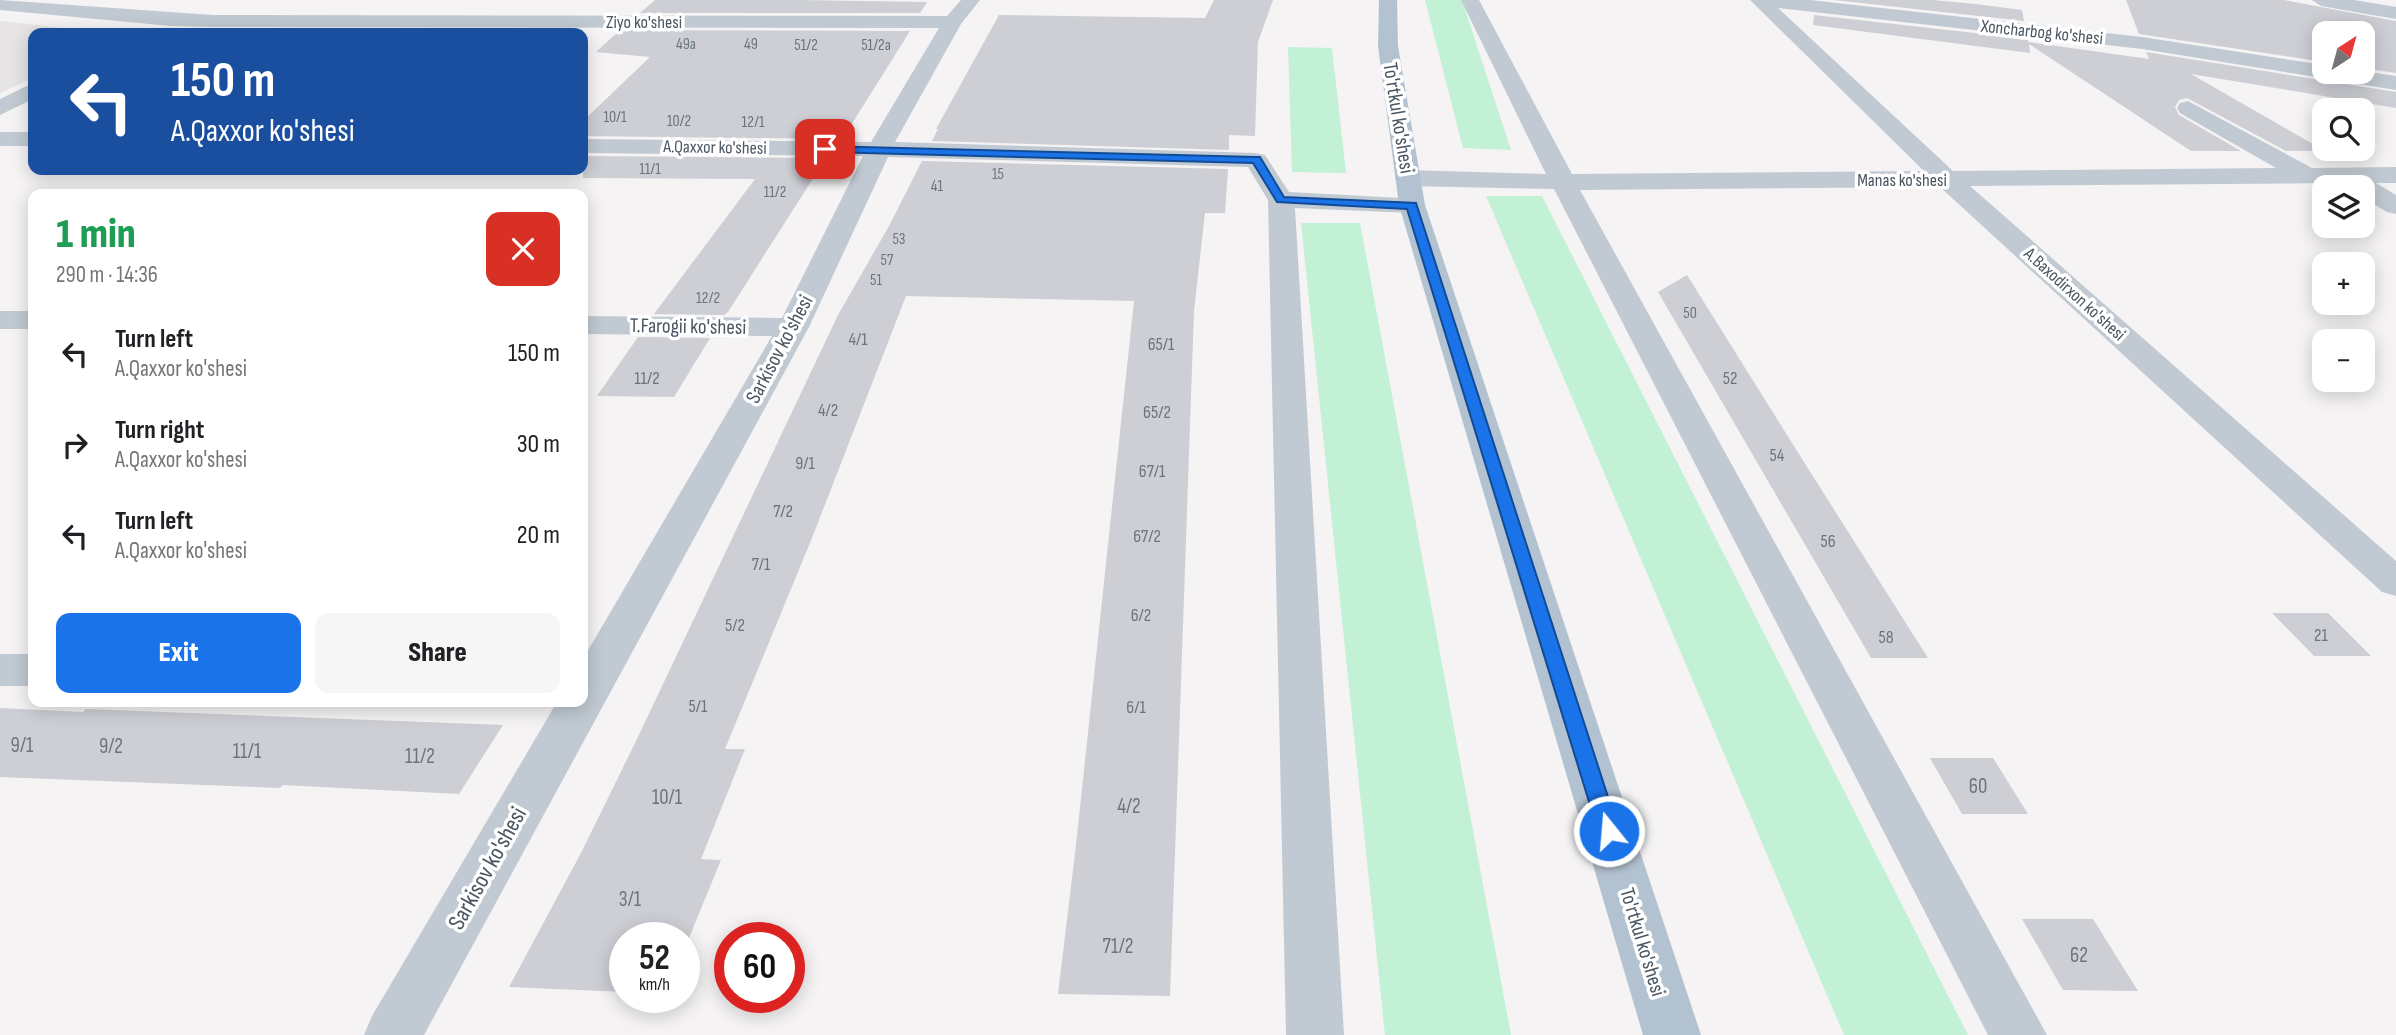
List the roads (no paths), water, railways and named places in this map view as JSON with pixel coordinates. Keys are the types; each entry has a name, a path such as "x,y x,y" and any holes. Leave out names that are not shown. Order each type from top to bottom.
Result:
{"main road":[{"name":"To'rtkul ko'shesi","path":"1388,0 1388,46 1410,192 1672,1035"}],"street":[{"path":"213,21 268,0"},
{"path":"1470,0 1563,182 2018,1035"},
{"name":"Xoncharbog ko'shesi","path":"1759,0 2142,43 2312,69"},
{"name":"A.Baxodirxon ko'shesi","path":"1759,0 1948,180 2396,583"},
{"path":"2321,0 2396,13"},
{"name":"Ziyo ko'shesi","path":"0,4 171,20 213,21 962,11"},
{"name":"Sarkisov ko'shesi","path":"588,684 793,327 879,149 962,11"},
{"path":"155,28 171,20"},
{"name":"Xoncharbog ko'shesi","path":"2375,79 2396,83"},
{"path":"0,108 28,93"},
{"path":"2188,108 2305,175"},
{"path":"0,139 28,139"},
{"name":"A.Qaxxor ko'shesi","path":"588,146 879,149 1256,160 1281,200"},
{"name":"Manas ko'shesi","path":"1410,192 1563,182 2312,175"},
{"name":"Manas ko'shesi","path":"2375,176 2396,176"},
{"path":"1315,1035 1281,200 1410,192"},
{"path":"2375,193 2396,206"},
{"path":"0,320 28,320"},
{"name":"T.Farogii ko'shesi","path":"588,325 793,327"},
{"path":"0,670 28,670"},
{"name":"Sarkisov ko'shesi","path":"393,1035 575,707"}]}
